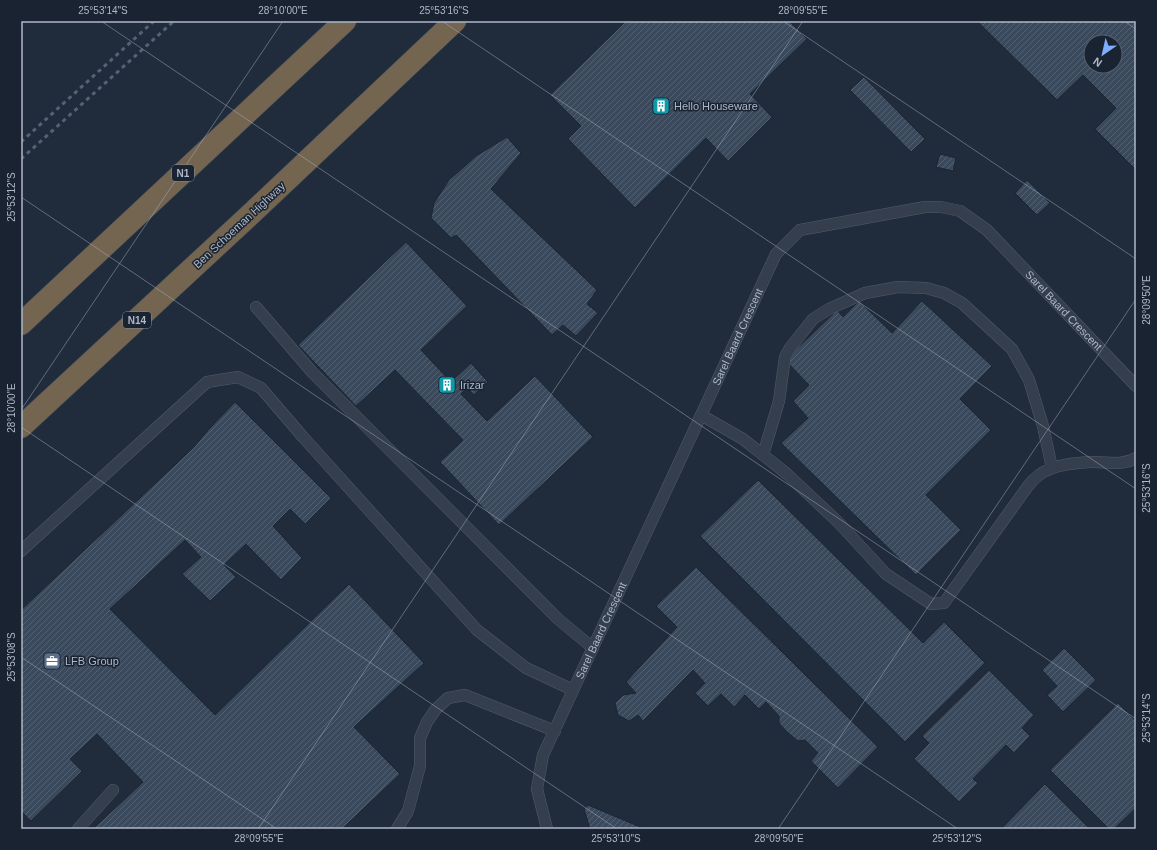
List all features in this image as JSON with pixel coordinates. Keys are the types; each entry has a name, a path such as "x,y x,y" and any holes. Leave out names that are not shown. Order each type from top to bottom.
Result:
{"highway":[{"name":"N1","path":"21,324 345,21"},
{"name":"Ben Schoeman Highway","path":"21,427 253,212 455,21"},
{"path":"21,442 253,212"}],"lane":[{"name":"Sarel Baard Crescent","path":"547,829 537,789 543,755 776,254 791,237 800,230 925,207 941,207 960,211 987,230 1136,386"},
{"path":"763,455 779,401 785,357 790,348 813,319 829,309 865,293 905,287 926,288 944,294 962,303 1012,349 1029,380 1043,426 1052,468"},
{"path":"256,307 312,372 558,619 593,648"},
{"path":"21,551 207,382 238,377 261,388 303,437 478,630 526,668 573,690"},
{"path":"701,415 743,439 787,474 839,523 886,574 931,604 944,603 1028,486 1039,475 1052,468 1066,464 1094,462 1116,464 1136,458"},
{"path":"397,829 408,811 420,766 420,738 427,722 436,709 448,698 465,695 555,731"},
{"path":"78,829 113,790"}],"building":[{"name":"Hello Houseware","path":"626,21 789,21 807,39 750,94 772,117 728,161 706,138 635,208 568,139 581,126 550,95"},
{"path":"977,21 1136,21 1136,170 1095,129 1116,108 1083,75 1057,100"},
{"path":"864,77 925,139 911,152 850,90"},
{"path":"507,137 521,153 491,189 597,290 587,304 598,313 576,336 563,325 552,335 456,235 451,238 431,218 434,203 449,180 476,156"},
{"path":"940,154 956,158 953,171 936,167"},
{"path":"1027,180 1050,203 1037,215 1015,193"},
{"name":"Irizar","path":"406,242 467,306 421,350 451,382 471,363 488,382 474,395 467,388 461,394 487,421 535,376 593,437 499,525 440,462 463,440 395,370 356,406 298,345"},
{"path":"859,301 892,333 922,301 992,366 960,399 991,430 926,495 961,530 916,575 781,443 808,418 793,401 809,385 785,360 837,310 843,317"},
{"path":"235,402 331,498 305,524 290,509 273,526 302,558 281,580 246,544 224,565 236,577 210,601 182,574 201,557 185,540 110,609 215,715 349,584 424,663 354,727 400,774 342,829 93,829 143,782 97,734 70,759 82,771 31,821 21,811 21,610 194,447"},
{"path":"758,480 923,643 944,622 985,663 905,742 700,536"},
{"path":"696,567 878,747 838,788 811,761 818,753 805,740 798,741 787,732 779,723 779,716 766,702 759,709 745,695 734,707 721,694 708,706 695,693 705,683 693,670 643,721 638,715 629,721 618,715 615,703 623,695 636,693 626,682 677,627 656,606"},
{"path":"1064,648 1096,680 1063,712 1047,695 1057,686 1042,670"},
{"path":"989,670 1034,715 1022,728 1030,736 1014,753 1006,745 973,779 978,783 959,802 914,759 929,743 922,736"},
{"path":"1118,703 1136,721 1136,808 1114,829 1109,829 1050,770"},
{"path":"1045,784 1090,829 1001,829"},
{"path":"588,805 645,829 590,829 584,809"}],"railway":[{"path":"21,142 154,21"},
{"path":"21,159 174,21"}],"place":[{"name":"Hello Houseware","path":"661,106"},
{"name":"Irizar","path":"447,385"},
{"name":"LFB Group","path":"52,661"}]}
